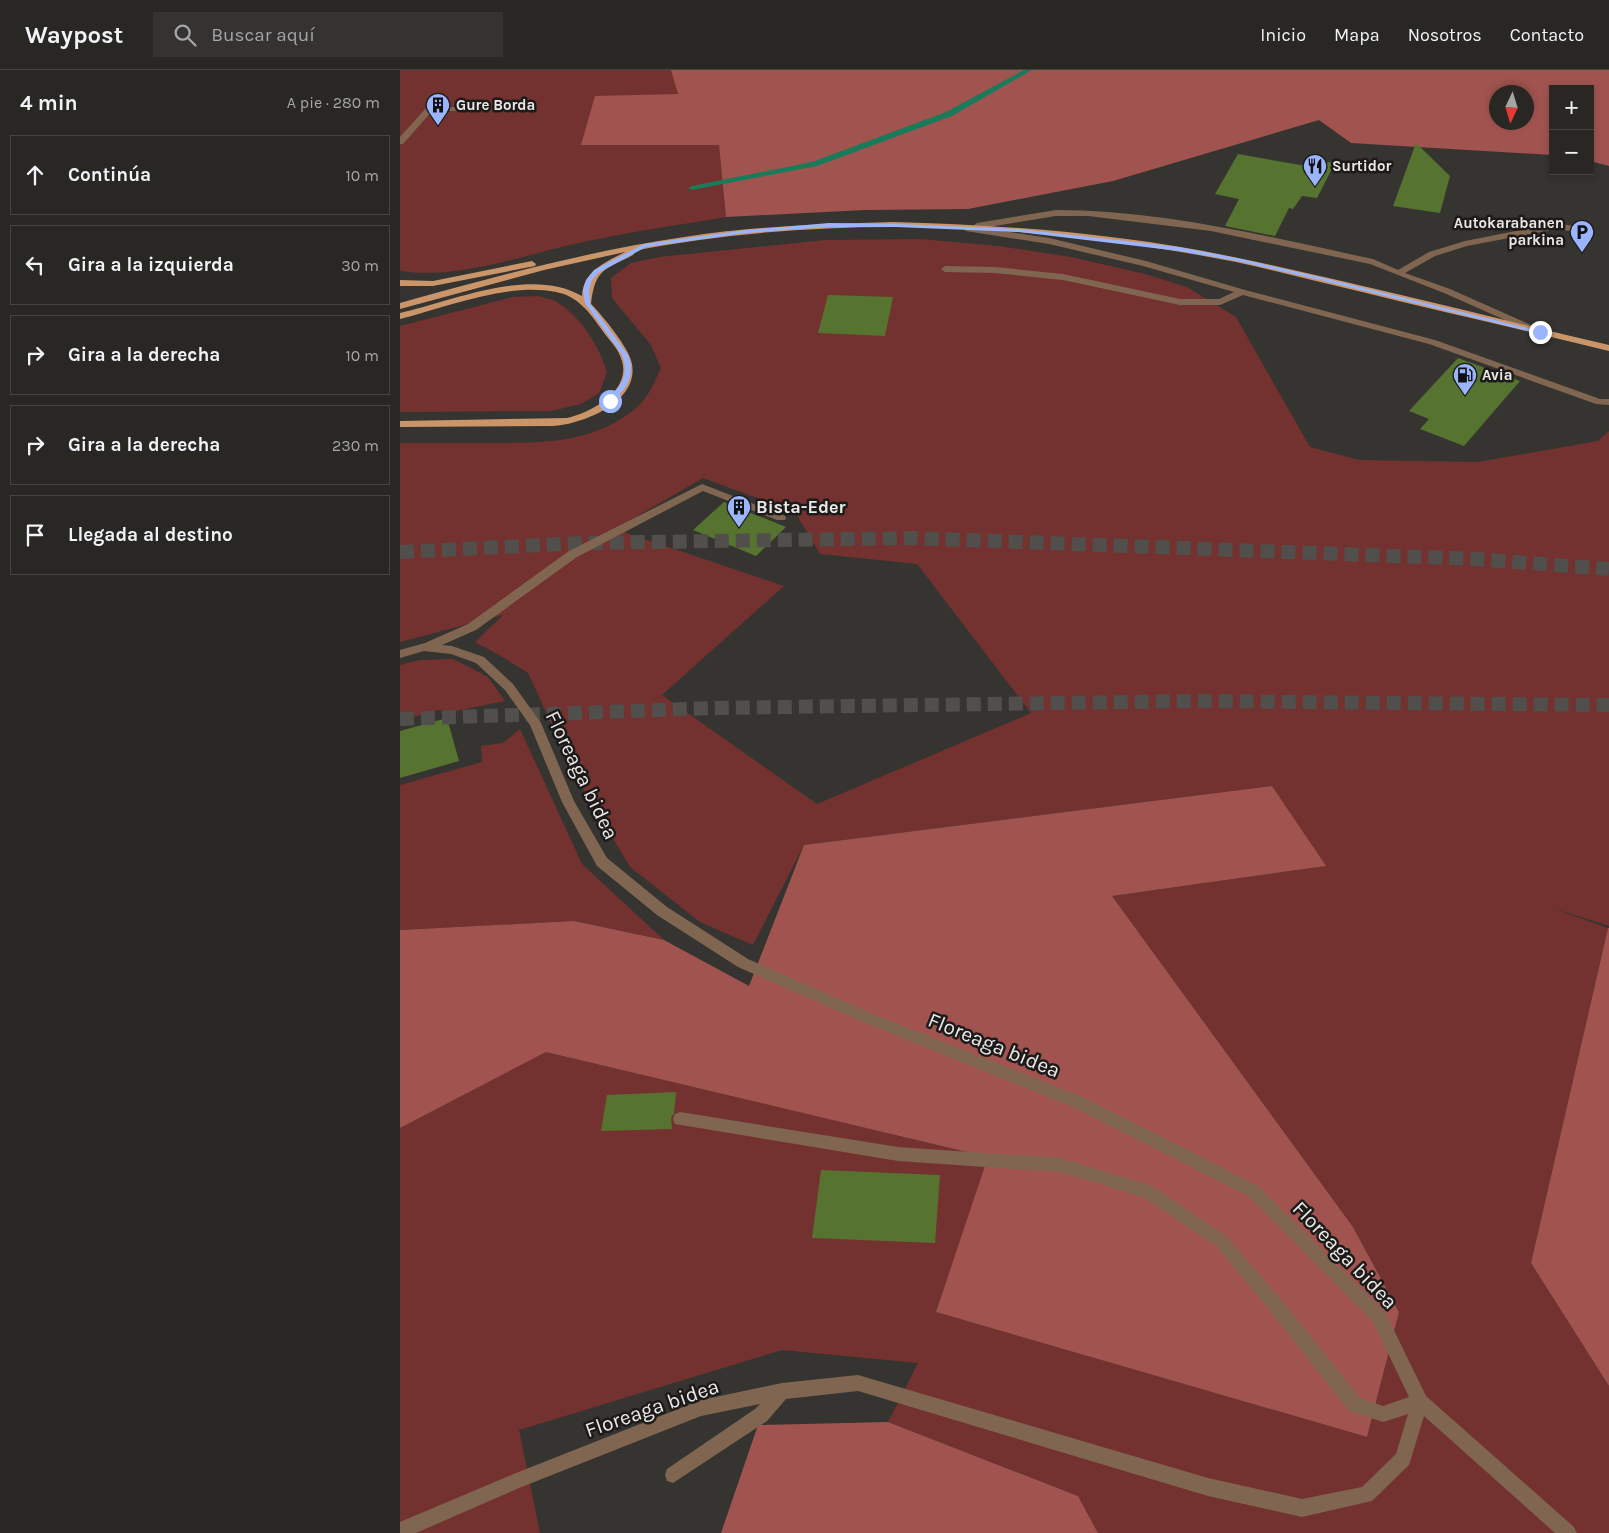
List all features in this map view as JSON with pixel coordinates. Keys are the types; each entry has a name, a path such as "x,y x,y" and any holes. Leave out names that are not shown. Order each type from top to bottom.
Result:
{"main road":[{"path":"400,306 555,265 644,246 746,232 829,225 966,228 1069,235 1179,249 1304,275 1609,348"},
{"path":"588,303 586,290 589,280 596,272 644,246"},
{"path":"400,283 425,284 512,266 555,265"},
{"path":"400,316 506,289 526,287 555,289 570,293 588,303 625,355 629,372 619,392 601,408 571,421 547,423 400,424"}],"street":[{"path":"400,142 430,109 455,109"},
{"path":"966,228 1056,213 1088,213 1211,228 1373,262 1447,291 1540,332"},
{"path":"1398,273 1432,254 1465,244 1557,226 1570,228"},
{"path":"966,228 1049,241 1136,261 1242,292 1432,342 1599,402 1609,402"},
{"path":"945,269 995,270 1063,276 1180,302 1220,302 1242,292"},
{"path":"424,647 472,628 572,554 702,487 781,518"},
{"name":"Floreaga bidea","path":"400,654 424,647 452,650 480,660 509,686 535,723 568,802 602,862 662,911 743,963 868,1018 1080,1103 1253,1191 1380,1317 1420,1402 1403,1458 1366,1495 1302,1508 1208,1487 858,1383 782,1391 700,1408 516,1480 400,1531"},
{"path":"680,1119 898,1154 1060,1165 1147,1191 1221,1241 1277,1307 1355,1405 1382,1414 1420,1402 1568,1533"},
{"path":"673,1476 761,1415 782,1391"}],"shaded area":[{"path":"400,70 671,70 679,94 719,145 726,217 601,238 469,269 422,273 400,271"},
{"path":"671,70 1609,70 1609,166 1594,162 1594,85 1549,85 1549,155 1351,143 1319,120 1113,181 968,209 865,210 726,217 719,145 581,145 595,96 678,94"},
{"path":"920,239 999,246 1071,257 1145,274 1187,287 1236,317 1310,447 1359,460 1478,462 1598,441 1609,431 1609,926 1552,908 1608,928 1531,1263 1609,1386 1609,1533 1098,1533 1078,1496 888,1422 918,1363 782,1350 519,1430 540,1533 400,1533 400,1128 546,1052 989,1157 936,1312 1367,1437 1399,1312 1353,1227 1112,896 1325,866 1272,786 804,845 753,945 700,922 630,867 575,775 528,673 475,642 503,615 400,642 400,443 527,443 566,439 585,435 603,428 621,419 645,399 661,368 651,345 612,298 611,278 631,263 659,257 825,240","holes":["703,478 795,512 820,554 917,564 1031,713 817,804 662,695 784,586 615,529"]},
{"path":"538,296 555,301 566,308 588,333 600,353 607,373 599,393 581,404 551,411 400,412 400,326 513,297"},
{"path":"453,659 488,677 505,701 456,711 438,710 400,721 400,665 420,660"},
{"path":"520,729 582,864 664,940 574,921 400,930 400,785 482,762 481,746 503,743"},
{"path":"1272,786 1326,866 1112,896 1353,1227 1399,1312 1367,1437 936,1312 988,1157 546,1052 400,1128 400,930 574,921 664,940 749,986 804,845"},
{"path":"1609,928 1609,1386 1531,1263"},
{"path":"888,1422 1078,1496 1098,1533 721,1533 758,1425"}],"building":[{"path":"1416,143 1450,176 1440,213 1393,206"},
{"path":"1238,154 1306,166 1336,161 1317,198 1302,196 1293,209 1289,208 1275,236 1225,226 1239,199 1215,194"},
{"path":"828,295 893,297 885,336 818,333"},
{"name":"Avia","path":"1458,358 1520,381 1464,446 1420,429 1429,419 1409,411"},
{"name":"Bista-Eder","path":"724,502 786,527 756,556 693,530"},
{"path":"447,718 459,761 400,778 400,731"},
{"path":"676,1092 674,1113 671,1118 672,1129 601,1131 607,1095"},
{"path":"821,1170 940,1175 935,1243 812,1238"}],"waterway":[{"path":"692,188 814,164 949,114 1029,70"}],"tunnel":[{"path":"400,552 583,543 914,538 1475,559 1609,569"},
{"path":"400,719 717,708 1195,701 1609,705"}],"place":[{"name":"Gure Borda","path":"438,126"},
{"name":"Surtidor","path":"1315,187"},
{"name":"Autokarabanen parkina","path":"1582,253"},
{"name":"Avia","path":"1465,396"},
{"name":"Bista-Eder","path":"739,528"}],"route":[{"path":"610,401 619,392 629,372 625,355 588,303 586,290 589,280 596,272 644,246 746,232 829,225 1019,231 1069,235 1179,249 1324,280 1540,332"}]}
